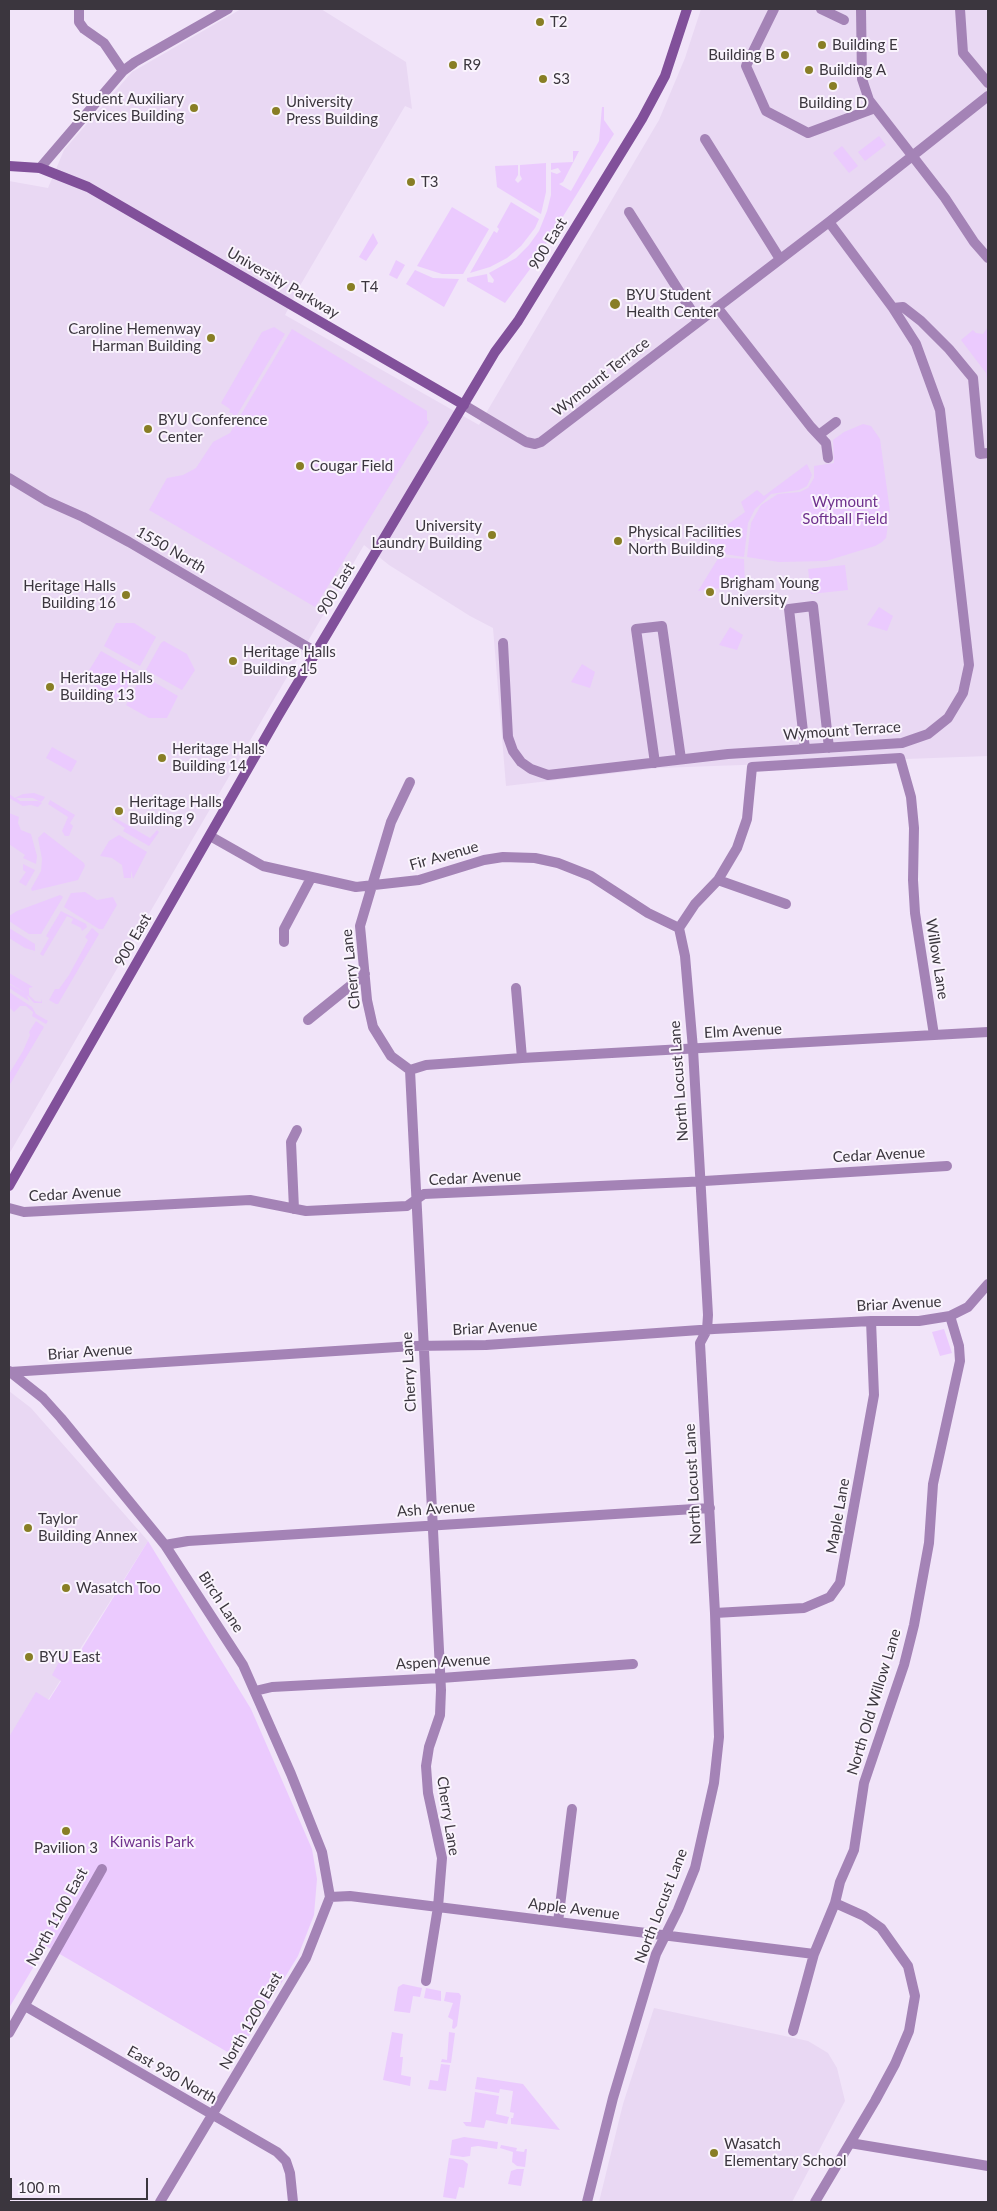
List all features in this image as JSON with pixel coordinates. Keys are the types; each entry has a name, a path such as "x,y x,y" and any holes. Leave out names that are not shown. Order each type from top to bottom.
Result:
{"main road":[{"name":"900 East","path":"9,1186 316,652 496,352 575,231 654,99 671,60 688,9"},
{"name":"University Parkway","path":"9,166 40,168 70,179 104,196 464,406"}],"street":[{"path":"79,9 79,22 84,29 104,43 123,71"},
{"path":"40,168 123,71 135,62 228,9"},
{"path":"774,9 746,66 766,111 808,133 875,108"},
{"path":"821,9 844,20"},
{"path":"861,9 862,79 864,90 875,108 945,198 974,242 988,258"},
{"path":"960,9 963,53 988,83"},
{"name":"Wymount Terrace","path":"535,444 544,440 829,222 911,155 988,96"},
{"path":"705,139 780,259"},
{"path":"629,212 698,321"},
{"name":"Wymount Terrace","path":"503,643 511,744 521,762 531,769 548,775 728,754 902,743 928,734 948,718 956,706 967,679 968,660 940,410 916,344 893,308 829,222"},
{"path":"717,307 811,428 820,434 826,442 828,458"},
{"path":"893,308 903,307 938,336 975,384 980,454 988,454"},
{"name":"University Parkway","path":"464,406 526,442 535,444"},
{"path":"820,434 836,422"},
{"name":"1550 North","path":"9,478 47,501 83,517 129,542 316,652"},
{"path":"805,749 788,609 813,606 829,748"},
{"path":"655,762 636,630 662,626 681,759"},
{"name":"Willow Lane","path":"718,880 743,833 749,804 752,767 900,758 912,805 915,912 934,1035"},
{"name":"Cherry Lane","path":"410,782 391,822 370,887 360,926 373,1027 390,1056 410,1070 441,1678 440,1715 429,1746 426,1766 428,1793 442,1858 438,1907 426,1981"},
{"name":"Fir Avenue","path":"210,836 264,866 336,884 370,887 419,880 484,860 503,857 535,858 558,863 591,876 648,913 680,928"},
{"path":"284,942 284,929 311,878"},
{"path":"680,928 695,904 718,880 786,904"},
{"name":"North Locust Lane","path":"587,2202 613,2098 656,1954 695,1868 714,1784 719,1737 710,1508 700,1343 707,1330 700,1181 693,1049 685,956 680,928"},
{"path":"308,1020 365,974"},
{"path":"516,988 522,1058"},
{"name":"Elm Avenue","path":"410,1070 426,1064 988,1032"},
{"path":"294,1209 291,1142 297,1130"},
{"name":"Cedar Avenue","path":"9,1208 24,1212 250,1200 306,1212 407,1206 424,1194 700,1181 947,1166"},
{"name":"Briar Avenue","path":"9,1371 423,1346 486,1345 707,1330 871,1321 919,1321 950,1316 968,1307 988,1284"},
{"name":"North Old Willow Lane","path":"793,2031 814,1954 835,1903 840,1882 854,1850 864,1783 904,1665 920,1597 929,1543 932,1484 960,1361 960,1346 950,1316"},
{"name":"Maple Lane","path":"715,1613 804,1608 830,1597 840,1583 874,1395 871,1321"},
{"name":"Birch Lane","path":"9,1371 43,1398 61,1418 165,1545 238,1657 255,1691 322,1852 330,1897"},
{"name":"Ash Avenue","path":"165,1545 188,1540 710,1508"},
{"name":"Aspen Avenue","path":"255,1691 272,1687 441,1678 633,1664"},
{"path":"558,1922 572,1809"},
{"name":"North 1100 East","path":"9,2032 102,1869"},
{"name":"Apple Avenue","path":"330,1897 350,1896 814,1954"},
{"name":"North 1200 East","path":"160,2202 306,1958 330,1897"},
{"path":"815,2202 895,2064 909,2031 915,1996 908,1966 881,1928 864,1916 835,1903"},
{"name":"East 930 North","path":"25,2006 277,2152 286,2161 292,2180 293,2202"},
{"path":"850,2143 988,2166"}],"shaded area":[{"name":"Brigham Young University","path":"241,9 321,9 406,62 412,109 405,106 301,284 285,315 479,425 659,120 685,58 701,9 988,9 988,756 659,768 506,786 493,628 470,616 389,565 364,545 9,1154 9,181 48,188 64,150 132,72"},
{"path":"9,1391 31,1408 148,1541 9,1762"},
{"name":"Wasatch Elementary School","path":"654,2008 808,2041 828,2053 837,2068 845,2101 792,2202 599,2202 623,2104"}],"green space":[{"path":"602,107 604,107 604,120 614,134 533,265 505,303 467,281 467,278 487,274 488,282 493,283 494,280 489,273 516,258 529,245 539,231 547,211 551,195 551,172 557,174 561,172 558,168 551,170 551,163 573,162 573,151 579,151 563,182 559,184 571,191 599,141"},
{"path":"879,136 886,145 865,161 858,152"},
{"path":"842,146 858,166 849,173 833,153"},
{"path":"546,163 546,192 541,214 497,187 495,166 518,165 518,175 515,180 518,183 522,179 520,165"},
{"path":"511,202 539,219 535,228 521,246 507,258 490,267 470,273 494,231 497,233 499,229 497,227"},
{"path":"452,207 489,229 463,274 442,274 417,266"},
{"path":"373,233 378,243 366,261 359,257"},
{"path":"396,260 405,265 397,279 389,275"},
{"path":"415,270 433,278 459,279 444,307 406,284"},
{"path":"274,327 285,334 234,420 231,418 233,414 229,412 230,409 221,403 262,332"},
{"path":"988,327 988,387 986,373 961,340 973,330 976,333 983,334"},
{"name":"Cougar Field","path":"292,329 427,411 427,420 429,422 315,607 149,510 167,478 183,475 196,468 213,442 230,433"},
{"name":"Wymount Softball Field","path":"863,424 871,426 880,439 890,511 886,538 875,546 826,561 779,562 747,557 751,523 761,505 778,494 800,492 808,488 814,478 814,466 834,463 833,440 844,432"},
{"path":"807,464 812,475 807,486 799,490 771,494 755,509 748,523 744,557 718,553 705,535 720,530 745,512 741,502 757,490 764,496"},
{"path":"719,557 744,559 745,585 698,591"},
{"path":"845,565 848,590 811,594 808,569"},
{"path":"879,607 893,616 887,631 867,625"},
{"path":"116,623 134,623 156,637 140,666 104,646"},
{"path":"730,627 743,635 737,650 719,645"},
{"path":"164,641 187,654 195,670 182,690 146,670"},
{"path":"101,651 136,671 120,701 96,688 88,672"},
{"path":"582,664 595,672 590,688 571,682"},
{"path":"142,675 178,696 167,718 149,718 126,705"},
{"path":"52,747 77,761 71,772 46,758"},
{"path":"34,793 45,797 41,802 33,798 16,798 20,801 38,801 42,803 38,807 31,805 23,806 9,798 9,794 15,798 23,794"},
{"path":"50,800 75,815 70,823 73,826 69,836 65,836 62,831 68,817 48,804"},
{"path":"9,813 19,817 18,823 21,830 31,834 37,856 36,864 23,858 25,855 9,844"},
{"path":"112,816 150,838 157,830 159,832 149,846 123,831 125,828 112,819"},
{"path":"44,832 84,863 85,866 78,880 32,891 31,889 41,871 42,859 38,838"},
{"path":"119,835 147,852 133,879 131,871 131,878 124,878 122,865 112,858 100,856 109,841"},
{"path":"23,864 35,870 26,886 19,882 26,872 23,870"},
{"path":"85,892 97,900 113,897 117,905 103,929 99,929 64,907 71,893"},
{"path":"60,895 63,897 41,934 29,934 9,921 9,916 17,911"},
{"path":"61,911 86,924 87,927 82,931 81,928 71,923 73,919 67,916 43,956 40,954 49,938 46,936"},
{"path":"9,928 35,944 35,951 25,948 9,938"},
{"path":"92,928 99,934 58,1004 56,1004 49,1000 55,989 59,989 69,975 88,940 85,937"},
{"path":"9,973 33,987 29,988 29,995 35,1001 41,1002 42,999 42,1003 34,1003 27,995 29,1001 9,988 9,984 27,994 9,983"},
{"path":"9,992 32,1007 36,1014 48,1021 46,1024 32,1016 33,1012 26,1006 20,1006 14,1012 9,1007"},
{"path":"36,1021 44,1027 9,1086 9,1074 23,1051 30,1035 29,1032"},
{"path":"944,1329 952,1353 940,1356 932,1332"},
{"name":"Kiwanis Park","path":"148,1541 251,1709 312,1849 317,1879 314,1915 298,1956 236,2057 46,1946 9,2008 9,1737 36,1692 49,1700 61,1681 52,1675 66,1649 78,1655"},
{"path":"403,1984 422,1988 420,1997 413,1996 410,2013 394,2011 398,1987"},
{"path":"426,1988 441,1991 441,2001 424,1998"},
{"path":"446,1992 459,1993 461,1996 457,2026 454,2029 452,2028 453,2020 448,2017 453,2003 444,2001"},
{"path":"392,2032 403,2034 400,2057 403,2057 401,2075 411,2077 410,2086 383,2080"},
{"path":"449,2032 455,2033 451,2063 441,2062 442,2059 447,2060"},
{"path":"441,2064 450,2065 446,2091 428,2089 430,2080 438,2081"},
{"path":"477,2077 523,2084 560,2130 511,2124 511,2118 513,2118 514,2113 510,2112 513,2091 500,2089 499,2093 475,2089"},
{"path":"475,2092 499,2096 496,2114 509,2117 507,2124 486,2120 484,2128 466,2126 463,2122 471,2122"},
{"path":"464,2137 498,2142 497,2149 478,2146 471,2147 470,2156 450,2155 452,2140"},
{"path":"501,2145 517,2148 516,2151 524,2152 527,2149 525,2167 517,2166 512,2162 513,2152 500,2148"},
{"path":"449,2158 463,2160 468,2164 464,2188 459,2187 456,2199 443,2197"},
{"path":"524,2169 521,2186 508,2184 511,2171"}],"place":[{"name":"T2","path":"540,22"},
{"name":"Building E","path":"822,45"},
{"name":"Building B","path":"785,55"},
{"name":"R9","path":"453,65"},
{"name":"Building A","path":"809,70"},
{"name":"S3","path":"543,79"},
{"name":"Building D","path":"833,86"},
{"name":"Student Auxiliary Services Building","path":"194,108"},
{"name":"University Press Building","path":"276,111"},
{"name":"T3","path":"411,182"},
{"name":"T4","path":"351,287"},
{"name":"BYU Student Health Center","path":"615,304"},
{"name":"Caroline Hemenway Harman Building","path":"211,338"},
{"name":"BYU Conference Center","path":"148,429"},
{"name":"Cougar Field","path":"300,466"},
{"name":"University Laundry Building","path":"492,535"},
{"name":"Physical Facilities North Building","path":"618,541"},
{"name":"Brigham Young University","path":"710,592"},
{"name":"Heritage Halls Building 16","path":"126,595"},
{"name":"Heritage Halls Building 15","path":"233,661"},
{"name":"Heritage Halls Building 13","path":"50,687"},
{"name":"Heritage Halls Building 14","path":"162,758"},
{"name":"Heritage Halls Building 9","path":"119,811"},
{"name":"Taylor Building Annex","path":"28,1528"},
{"name":"Wasatch Too","path":"66,1588"},
{"name":"BYU East","path":"29,1657"},
{"name":"Pavilion 3","path":"66,1831"},
{"name":"Wasatch Elementary School","path":"714,2153"}]}
